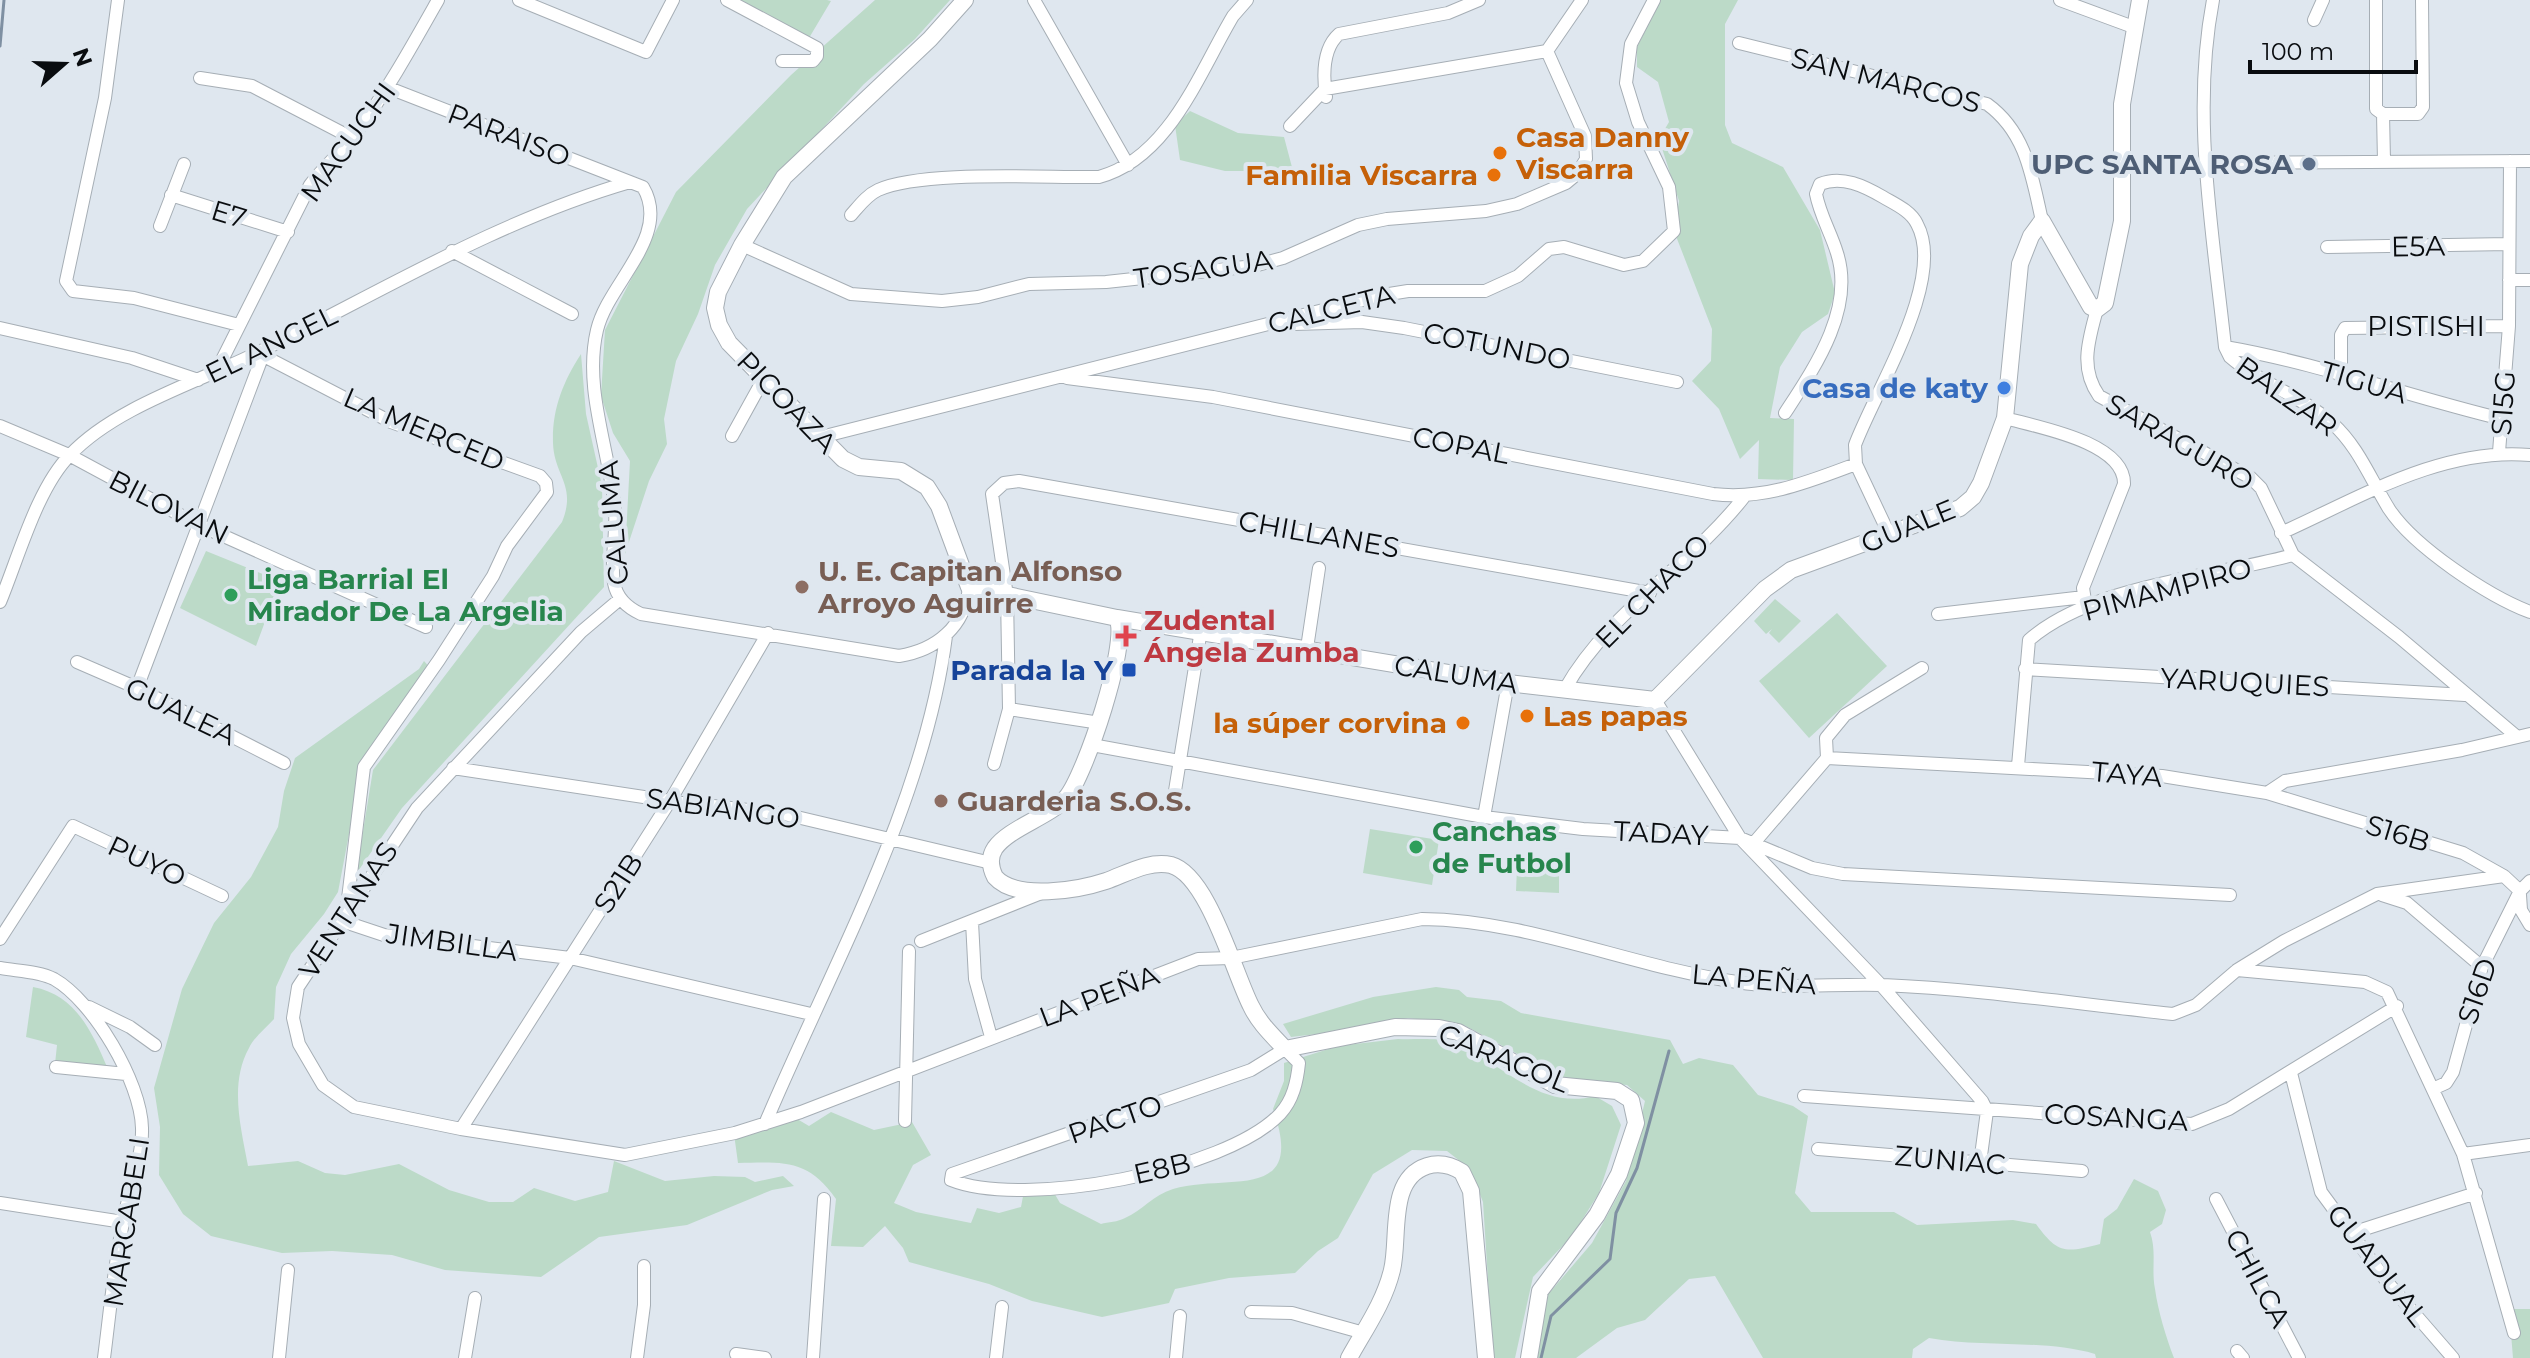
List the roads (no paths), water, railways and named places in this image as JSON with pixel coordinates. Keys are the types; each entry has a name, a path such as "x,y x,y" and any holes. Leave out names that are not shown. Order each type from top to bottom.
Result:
{"street":[{"path":"118,0 105,98 66,281 73,291 134,298 239,325"},
{"name":"MACUCHI","path":"217,370 310,185 324,165 352,138 389,88 438,0"},
{"path":"519,0 646,52 673,0"},
{"path":"727,0 811,42 817,48 817,56 805,63 782,61"},
{"name":"PICOAZA","path":"965,0 930,39 784,177 742,245 718,292 716,316 729,343 849,464 901,471 927,487 939,506 969,587"},
{"path":"851,215 875,190 898,183 942,179 1099,177 1128,165 1163,135 1233,16 1247,0"},
{"path":"1325,93 1330,42 1339,34 1448,13 1479,0"},
{"path":"1290,126 1325,93 1547,51 1582,0"},
{"name":"CALCETA","path":"821,437 1408,291 1485,291 1518,276 1549,249 1564,247 1624,265 1643,261 1674,231 1669,187 1638,122 1626,83 1631,44 1654,0"},
{"path":"2060,0 2136,28"},
{"name":"SARAGURO","path":"2140,0 2122,104 2122,221 2105,303 2097,309 2086,367 2090,383 2099,396 2251,478 2261,488 2293,555 2399,637 2515,735"},
{"name":"BALZAR","path":"2213,0 2205,43 2201,103 2225,347 2237,364 2304,402 2333,424 2359,454 2390,511 2409,532 2476,585 2530,612"},
{"path":"2314,20 2323,0"},
{"path":"2376,0 2378,114 2418,114 2423,107 2422,0"},
{"path":"1038,1 1128,165"},
{"name":"SAN MARCOS","path":"1739,43 1987,104 2002,114 2024,148 2042,221 2091,307 2097,309"},
{"name":"TOSAGUA","path":"742,245 851,294 942,301 978,297 1029,284 1106,282 1254,266 1283,258 1358,225 1517,204 1566,183 1578,173 1586,159 1585,136 1547,51"},
{"path":"200,78 252,86 352,138"},
{"name":"PARAISO","path":"389,88 630,181"},
{"path":"2383,114 2384,161"},
{"name":"S15G","path":"2499,452 2509,326 2510,161"},
{"path":"2206,163 2530,161"},
{"path":"160,226 184,164"},
{"path":"1785,413 1812,371 1843,293 1837,253 1816,194 1820,184 1831,179 1846,180 1901,207 1916,221 1923,258 1921,282 1909,318 1855,445 1856,464 1889,534"},
{"name":"EL ANGEL","path":"0,602 50,484 69,455 126,416 217,370 261,354 452,251 630,181"},
{"name":"CALUMA","path":"630,181 643,187 652,202 650,228 598,326 592,358 594,396 612,476 616,515 614,583 620,599 641,614 899,656 928,649 946,636"},
{"name":"E7","path":"171,195 288,232"},
{"name":"GUALE","path":"1655,700 1776,580 1791,570 1960,508 1973,497 2005,418 2020,264 2031,236 2042,221"},
{"name":"E5A","path":"2327,247 2509,244"},
{"path":"452,251 572,314"},
{"path":"2509,280 2530,280"},
{"name":"COTUNDO","path":"1267,325 1362,322 1677,382"},
{"name":"PISTISHI","path":"2341,377 2341,335 2345,328 2509,326"},
{"path":"0,328 132,358 198,380"},
{"name":"TIGUA","path":"2225,347 2282,357 2341,377 2502,419"},
{"path":"137,688 261,354"},
{"name":"LA MERCED","path":"261,354 391,422 540,476 546,483 547,492 507,546 493,576 447,648 364,767 345,922"},
{"name":"COPAL","path":"1062,377 1213,397 1713,494 1744,497 1790,489 1856,464"},
{"path":"732,436 763,380"},
{"path":"1938,614 2085,602 2083,588 2124,484 2124,474 2107,455 2091,444 2005,418"},
{"name":"BILOVAN","path":"0,426 69,455 197,524 426,627"},
{"name":"PIMAMPIRO","path":"2281,533 2435,466 2499,452 2530,455"},
{"name":"CHILLANES","path":"1007,596 992,494 1004,483 1019,481 1650,593"},
{"name":"EL CHACO","path":"1565,689 1580,663 1623,613 1650,593 1744,497"},
{"name":"PIMAMPIRO","path":"2018,766 2029,640 2085,602 2293,555"},
{"path":"1307,648 1319,568"},
{"path":"765,1124 890,840 916,766 941,671 946,636 965,607 969,587"},
{"name":"CALUMA","path":"969,587 1117,618 1508,683 1655,700"},
{"path":"994,764 1009,709 1007,596"},
{"name":"VENTANAS","path":"620,599 581,632 453,768 399,831 345,922 298,987 293,1018 309,1065 323,1085 354,1107 461,1129 625,1155 765,1124 906,1072"},
{"path":"1047,891 1005,886 995,877 991,863 999,843 1063,801 1076,784 1100,723 1121,635 1117,618"},
{"path":"1174,797 1201,630"},
{"name":"S21B","path":"461,1129 670,801 768,633"},
{"name":"GUALEA","path":"77,662 137,688 284,763"},
{"path":"1753,844 1827,758 1826,738 1845,715 1922,668"},
{"name":"YARUQUIES","path":"2025,669 2465,695"},
{"path":"1484,817 1508,683"},
{"path":"1655,700 1740,838 1881,985 1982,1101 1987,1111 1980,1163"},
{"path":"1009,709 1100,723"},
{"path":"2267,793 2285,781 2462,750 2515,735 2530,734"},
{"name":"TADAY","path":"1092,745 1484,817 1583,829 1740,838 1812,868 1843,874 2230,895"},
{"name":"TAYA","path":"1827,758 2162,776 2267,793"},
{"name":"SABIANGO","path":"453,768 670,801 784,814 991,863"},
{"name":"S16B","path":"2267,793 2463,853 2504,876 2520,891"},
{"name":"PUYO","path":"0,939 73,826 222,896"},
{"path":"921,941 1047,891 1105,881 1156,864 1176,867 1192,879 1261,1024 1285,1049"},
{"name":"LA PEÑA","path":"906,1072 1198,959 1231,958 1391,924 1449,919 1543,937 1694,976 1747,984 1881,985 2173,1014 2196,1005 2237,970 2284,941 2377,894 2504,876"},
{"path":"2530,881 2520,891 2521,910 2530,925"},
{"name":"S16D","path":"2435,1088 2446,1083 2453,1072 2482,967 2520,891"},
{"path":"2377,894 2407,903 2482,967"},
{"name":"JIMBILLA","path":"345,922 384,935 570,958 811,1014"},
{"path":"972,922 975,979 991,1037"},
{"path":"905,1121 909,951"},
{"name":"MARCABELI","path":"0,968 50,977 78,994 126,1074 139,1108 143,1130 123,1222 104,1358"},
{"path":"2237,970 2365,982 2387,992 2397,1006 2463,1154 2514,1333"},
{"path":"86,1006 130,1027 155,1045"},
{"name":"COSANGA","path":"1804,1096 2192,1124 2211,1119 2291,1073 2397,1006"},
{"name":"CARACOL","path":"1285,1049 1395,1027 1439,1028 1458,1032 1555,1085 1617,1091 1631,1100 1636,1123 1619,1174 1597,1215 1540,1291 1529,1358"},
{"name":"E8B","path":"959,1183 990,1190 1067,1188 1176,1167 1234,1145 1263,1128 1282,1112 1297,1087 1299,1063 1285,1049"},
{"name":"PACTO","path":"959,1183 951,1180 952,1174 1251,1070 1285,1049"},
{"path":"56,1067 126,1074"},
{"name":"GUADUAL","path":"2291,1073 2321,1192 2388,1283 2453,1358"},
{"path":"2463,1154 2530,1145"},
{"name":"ZUNIAC","path":"1818,1149 2082,1171"},
{"path":"1349,1358 1364,1333 1392,1269 1402,1188 1419,1169 1450,1166 1462,1172 1471,1191 1486,1358"},
{"path":"2352,1233 2476,1193"},
{"path":"813,1358 824,1199"},
{"name":"CHILCA","path":"2216,1199 2299,1358"},
{"path":"0,1203 123,1222"},
{"path":"637,1358 644,1305 644,1266"},
{"path":"279,1358 288,1270"},
{"path":"465,1358 475,1298"},
{"path":"996,1358 1002,1307"},
{"path":"1251,1312 1292,1313 1364,1333"},
{"path":"1176,1358 1180,1316"},
{"path":"736,1354 765,1358"}],"waterway":[{"path":"0,46 4,0"},
{"path":"1541,1358 1551,1316 1610,1259 1616,1213 1637,1168 1669,1051"}],"place":[{"name":"Casa Danny Viscarra","path":"1500,153"},
{"name":"UPC SANTA ROSA","path":"2309,164"},
{"name":"Familia Viscarra","path":"1494,175"},
{"name":"Casa de katy","path":"2004,388"},
{"name":"U. E. Capitan Alfonso Arroyo Aguirre","path":"802,587"},
{"name":"Liga Barrial El Mirador De La Argelia","path":"231,595"},
{"name":"Zudental Ángela Zumba","path":"1126,636"},
{"name":"Parada la Y","path":"1129,670"},
{"name":"Las papas","path":"1527,716"},
{"name":"la súper corvina","path":"1463,723"},
{"name":"Guarderia S.O.S.","path":"941,801"},
{"name":"Canchas de Futbol","path":"1416,847"}]}
